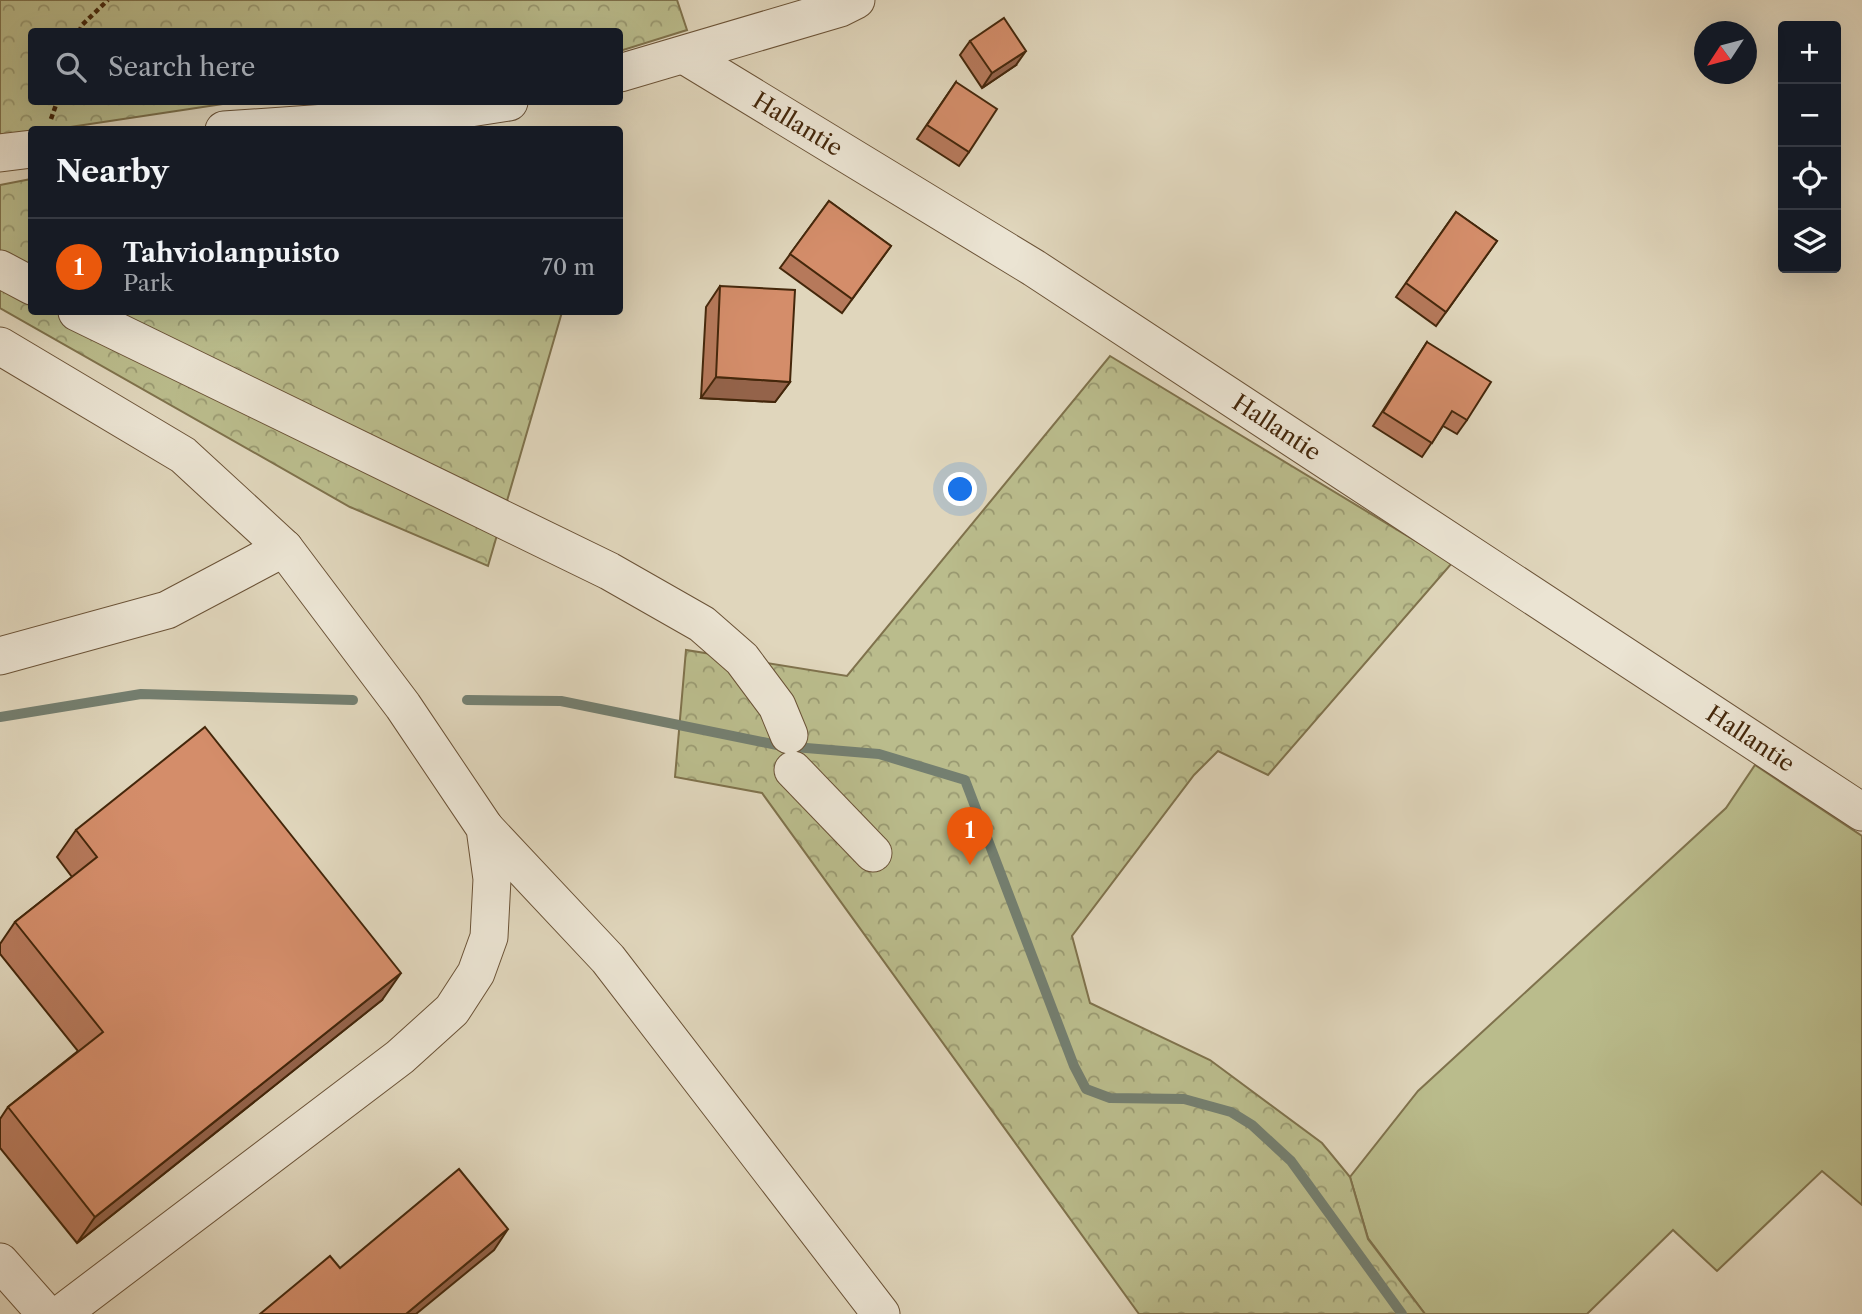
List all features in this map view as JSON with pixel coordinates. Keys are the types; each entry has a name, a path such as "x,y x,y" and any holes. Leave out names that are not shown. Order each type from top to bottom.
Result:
{"street":[{"path":"623,72 840,8 856,0"},
{"name":"Hallantie","path":"684,55 1034,268 1862,812"},
{"path":"282,126 412,117 490,105"},
{"path":"0,153 28,150"},
{"path":"0,269 28,284"},
{"path":"83,315 609,571 702,624 742,659 761,684 777,706 791,753 873,853"},
{"path":"0,346 183,456 284,548 403,706 485,828 608,959 881,1314"},
{"path":"0,656 167,610 284,548"},
{"path":"61,1314 400,1057 452,1010 476,974 489,937 492,879 485,828"},
{"path":"0,1262 46,1314"}],"path":[{"path":"81,28 108,0"}],"green space":[{"path":"0,0 677,0 687,30 623,50 623,28 28,28 28,105 216,105 77,126 28,126 28,134 0,139"},
{"path":"28,180 28,315 561,315 488,566 350,507 0,308 0,185"},
{"path":"1110,356 1452,563 1268,775 1218,751 1194,775 1072,936 1090,1003 1210,1060 1322,1143 1350,1177 1368,1239 1425,1314 1139,1314 762,793 675,777 686,650 847,676"},
{"path":"1755,765 1862,836 1862,1205 1822,1171 1717,1271 1673,1230 1587,1314 1425,1314 1368,1238 1350,1177 1418,1091 1726,808"}],"building":[{"path":"1004,18 1026,51 992,73 970,41"},
{"path":"956,82 997,109 969,152 927,125"},
{"path":"829,201 891,246 852,299 790,254"},
{"path":"1456,212 1497,241 1446,312 1406,283"},
{"path":"720,286 795,290 790,382 716,377"},
{"path":"1427,342 1491,382 1467,420 1452,411 1432,443 1383,412"},
{"path":"205,727 401,973 95,1217 8,1107 103,1032 15,922 97,857 76,830"},
{"path":"459,1169 508,1229 406,1314 260,1314 330,1256 340,1268"}],"waterway":[{"path":"0,717 141,694 353,700"},
{"path":"467,700 561,701 782,746 879,754 965,780 1074,1066 1086,1089 1110,1098 1184,1099 1231,1112 1252,1125 1291,1161 1402,1314"}],"place":[{"name":"Tahviolanpuisto","path":"970,865"}]}
